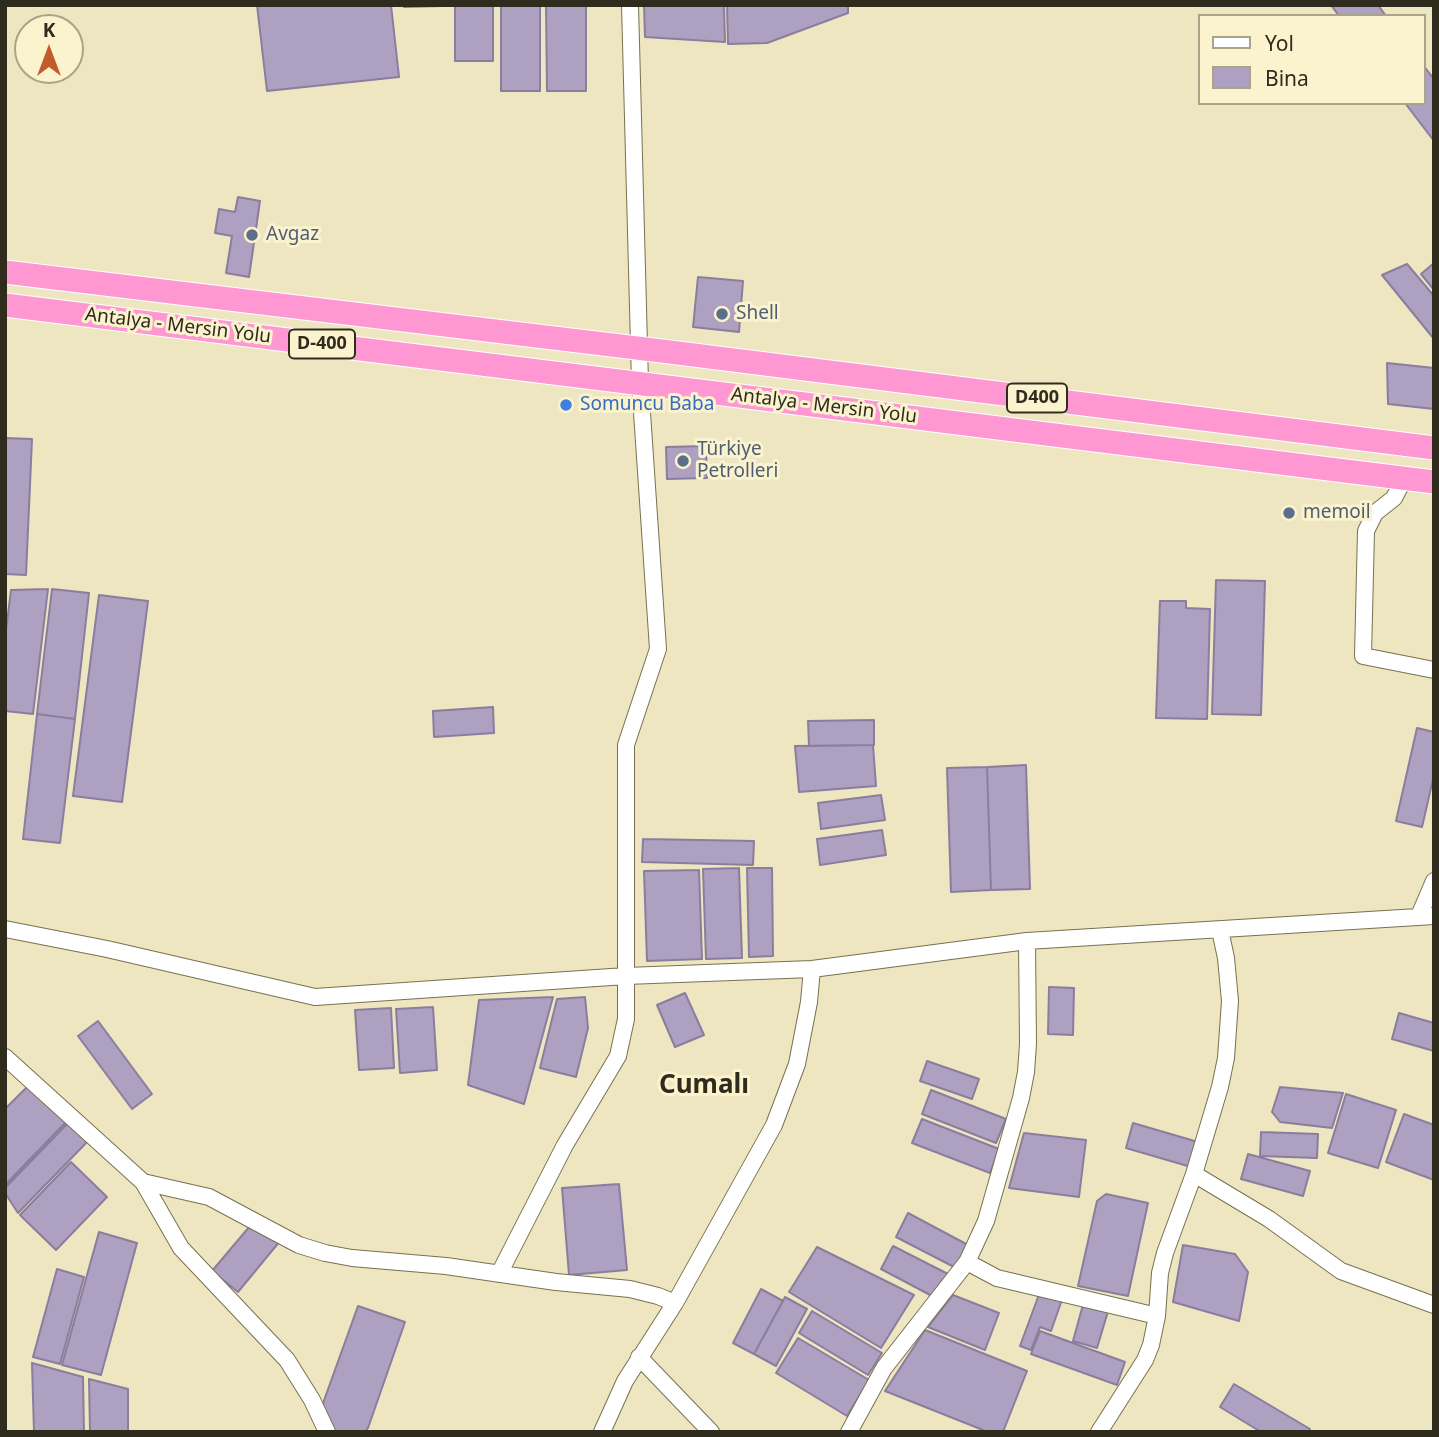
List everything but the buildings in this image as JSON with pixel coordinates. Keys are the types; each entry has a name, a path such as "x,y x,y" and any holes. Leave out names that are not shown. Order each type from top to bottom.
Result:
{"highway":[{"name":"Antalya - Mersin Yolu","path":"5,272 1434,448"},
{"name":"Antalya - Mersin Yolu","path":"5,305 1434,482"}],"street":[{"path":"499,1274 565,1144 618,1056 626,1019 626,745 658,649 640,383 630,5"},
{"path":"1404,479 1394,498 1375,513 1366,531 1363,656 1434,670"},
{"path":"5,929 107,949 315,997 626,976 812,969 1027,941 1426,916 1434,881"},
{"path":"1100,1432 1145,1360 1151,1345 1165,1253 1194,1174 1220,1087 1230,1027 1229,979 1220,930"},
{"path":"849,1432 884,1368 967,1262 986,1221 1021,1098 1028,1044 1027,941"},
{"path":"602,1432 625,1381 675,1303 774,1125 804,1034 812,969"},
{"path":"5,1057 143,1182 181,1248 287,1360 312,1400 327,1432"},
{"path":"1194,1174 1269,1219 1341,1271 1434,1305"},
{"path":"143,1182 209,1197 287,1239 324,1253 630,1289 675,1303"},
{"path":"967,1262 997,1278 1157,1315"},
{"path":"639,1357 711,1432"}],"place":[{"name":"Avgaz","path":"252,235"},
{"name":"Shell","path":"722,314"},
{"name":"Somuncu Baba","path":"566,405"},
{"name":"Türkiye Petrolleri","path":"683,461"},
{"name":"memoil","path":"1289,513"}],"district":[{"name":"Cumalı","path":"704,1086"}]}
